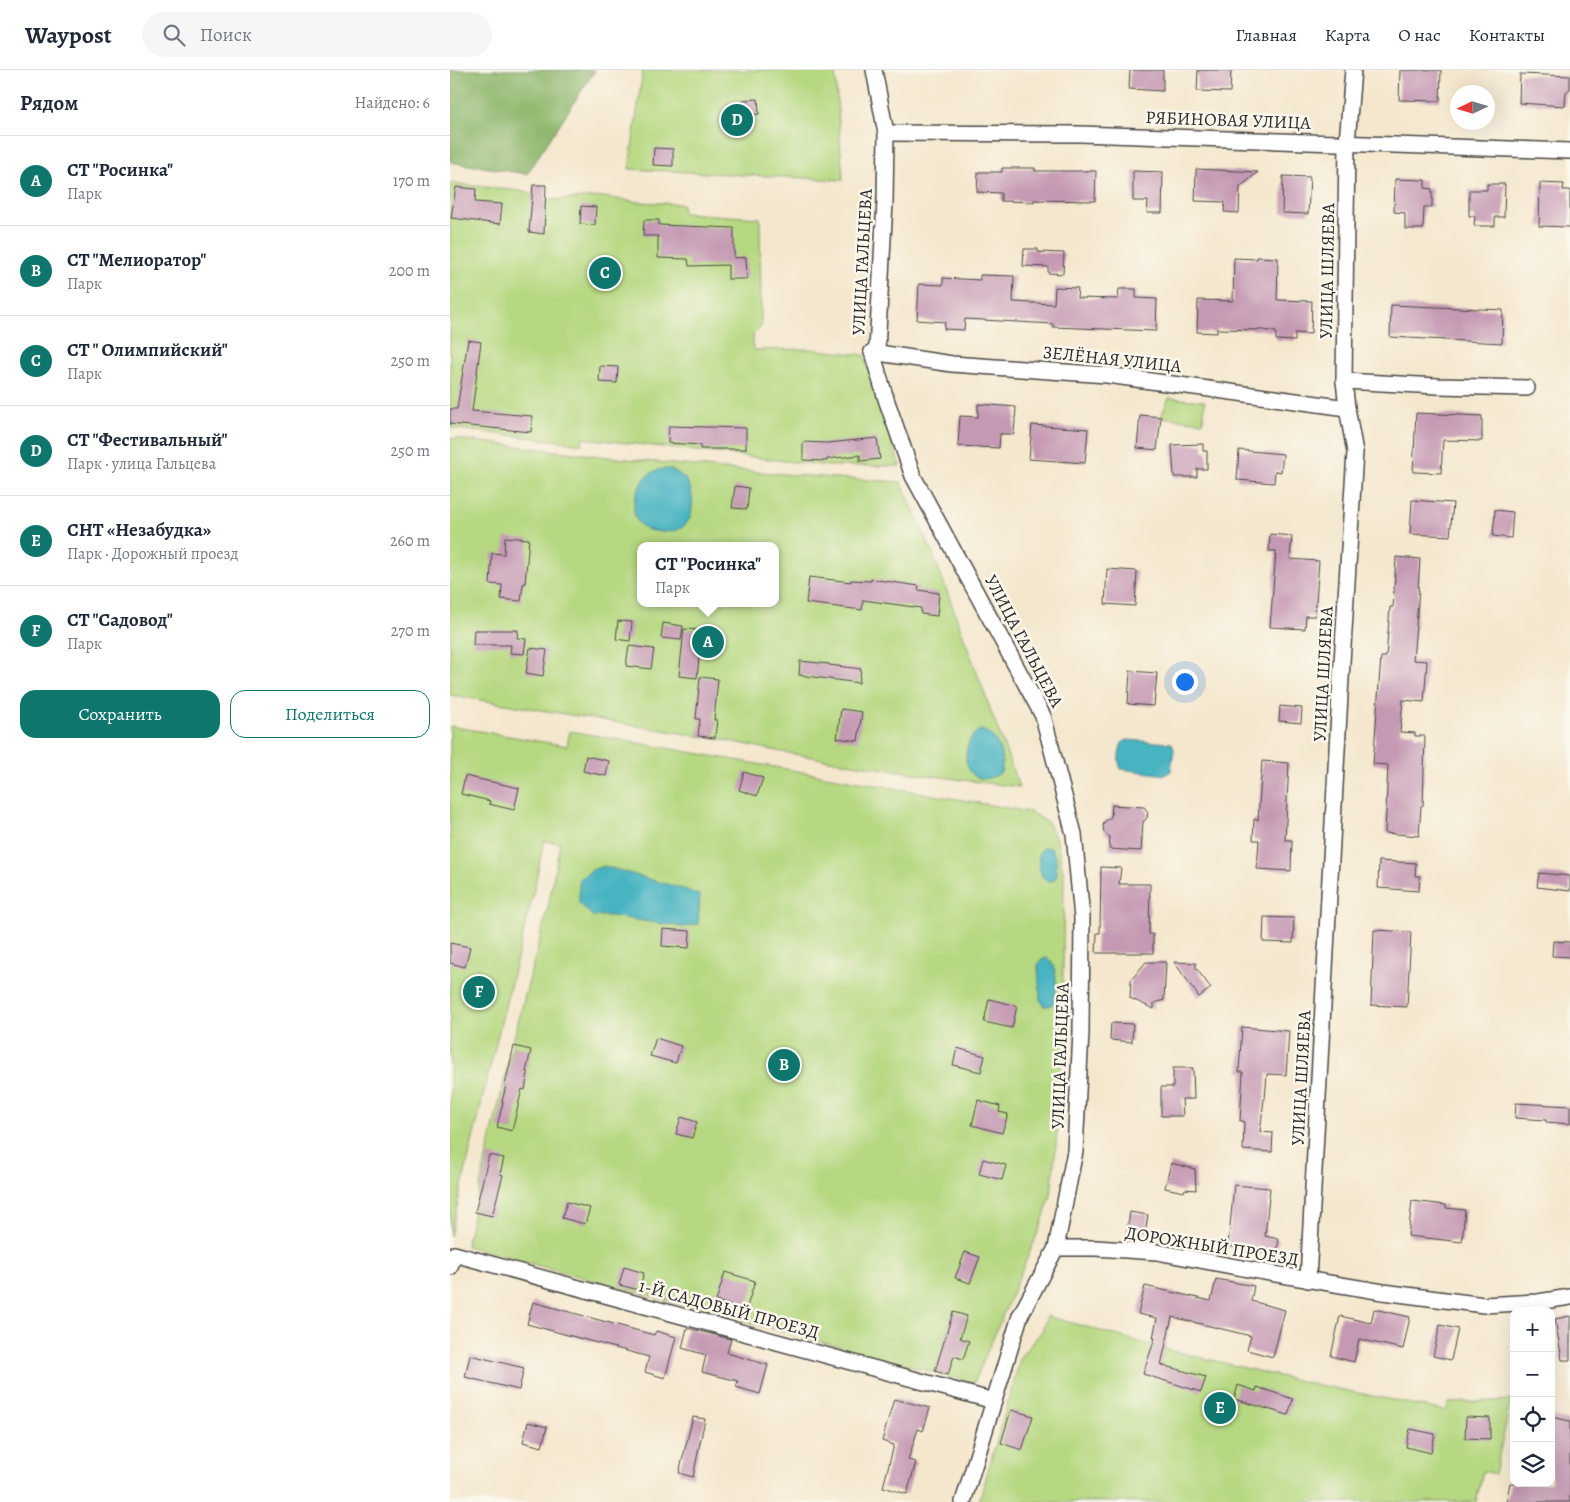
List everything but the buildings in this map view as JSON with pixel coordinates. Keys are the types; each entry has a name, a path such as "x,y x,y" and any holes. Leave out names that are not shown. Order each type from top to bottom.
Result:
{"street":[{"name":"УЛИЦА ГАЛЬЦЕВА","path":"874,70 886,133 885,202 878,330 876,350 872,352 913,476 1044,716 1074,834 1082,918 1081,1032 1076,1150 1056,1248"},
{"name":"УЛИЦА ШЛЯЕВА","path":"1308,1280 1355,452 1344,380 1347,143 1353,70"},
{"name":"РЯБИНОВАЯ УЛИЦА","path":"886,133 1080,134 1570,151"},
{"name":"ЗЕЛЁНАЯ УЛИЦА","path":"872,352 952,364 1107,375 1347,408"},
{"path":"1344,380 1438,386 1527,388"},
{"path":"963,1502 1020,1316 1056,1248"},
{"name":"ДОРОЖНЫЙ ПРОЕЗД","path":"1056,1248 1096,1248 1157,1252 1308,1280 1484,1305 1538,1302 1570,1297"},
{"name":"1-Й САДОВЫЙ ПРОЕЗД","path":"452,1260 994,1401"}],"green space":[{"path":"450,70 595,70 527,174 450,162"},
{"path":"643,70 835,70 843,180 629,169"},
{"path":"450,183 529,192 535,201 603,197 638,202 682,204 683,213 760,218 761,327 753,335 753,350 810,349 864,355 900,466 829,466 583,438 582,444 450,428"},
{"path":"1169,398 1205,401 1203,422 1161,417"},
{"path":"450,438 675,464 844,479 901,482 935,559 1019,787 854,764 724,740 450,695"},
{"path":"450,726 567,746 570,731 1030,812 1047,822 1057,840 1064,878 1062,1042 1058,1123 1051,1195 1040,1228 974,1383 466,1246 513,1042 548,907 560,843 544,841 533,894 450,1236"},
{"path":"1047,1316 1169,1350 1304,1382 1446,1411 1448,1403 1510,1400 1495,1474 1483,1471 1476,1502 979,1502 1021,1356 1042,1331"}],"water":[{"path":"670,469 677,472 689,484 692,496 691,514 686,524 675,531 652,531 643,527 638,522 635,515 635,499 646,477 658,470"},
{"path":"981,730 987,732 996,741 1002,760 1001,772 983,779 970,772 966,757 970,740"},
{"path":"1127,740 1172,743 1174,750 1171,771 1165,775 1121,769 1119,760 1120,749 1122,743"},
{"path":"1044,847 1051,848 1056,858 1057,876 1053,881 1046,881 1040,871 1039,853"},
{"path":"604,866 687,890 700,896 698,924 683,927 611,916 592,916 579,903 579,879 592,870"},
{"path":"1047,958 1054,966 1056,986 1053,1004 1044,1006 1040,999 1038,968 1040,961"}],"place":[{"name":"СТ \"Фестивальный\"","path":"737,120"},
{"name":"СТ \" Олимпийский\"","path":"605,273"},
{"name":"СТ \"Росинка\"","path":"708,642"},
{"name":"СТ \"Садовод\"","path":"479,992"},
{"name":"СТ \"Мелиоратор\"","path":"784,1065"},
{"name":"СНТ «Незабудка»","path":"1220,1408"}]}
